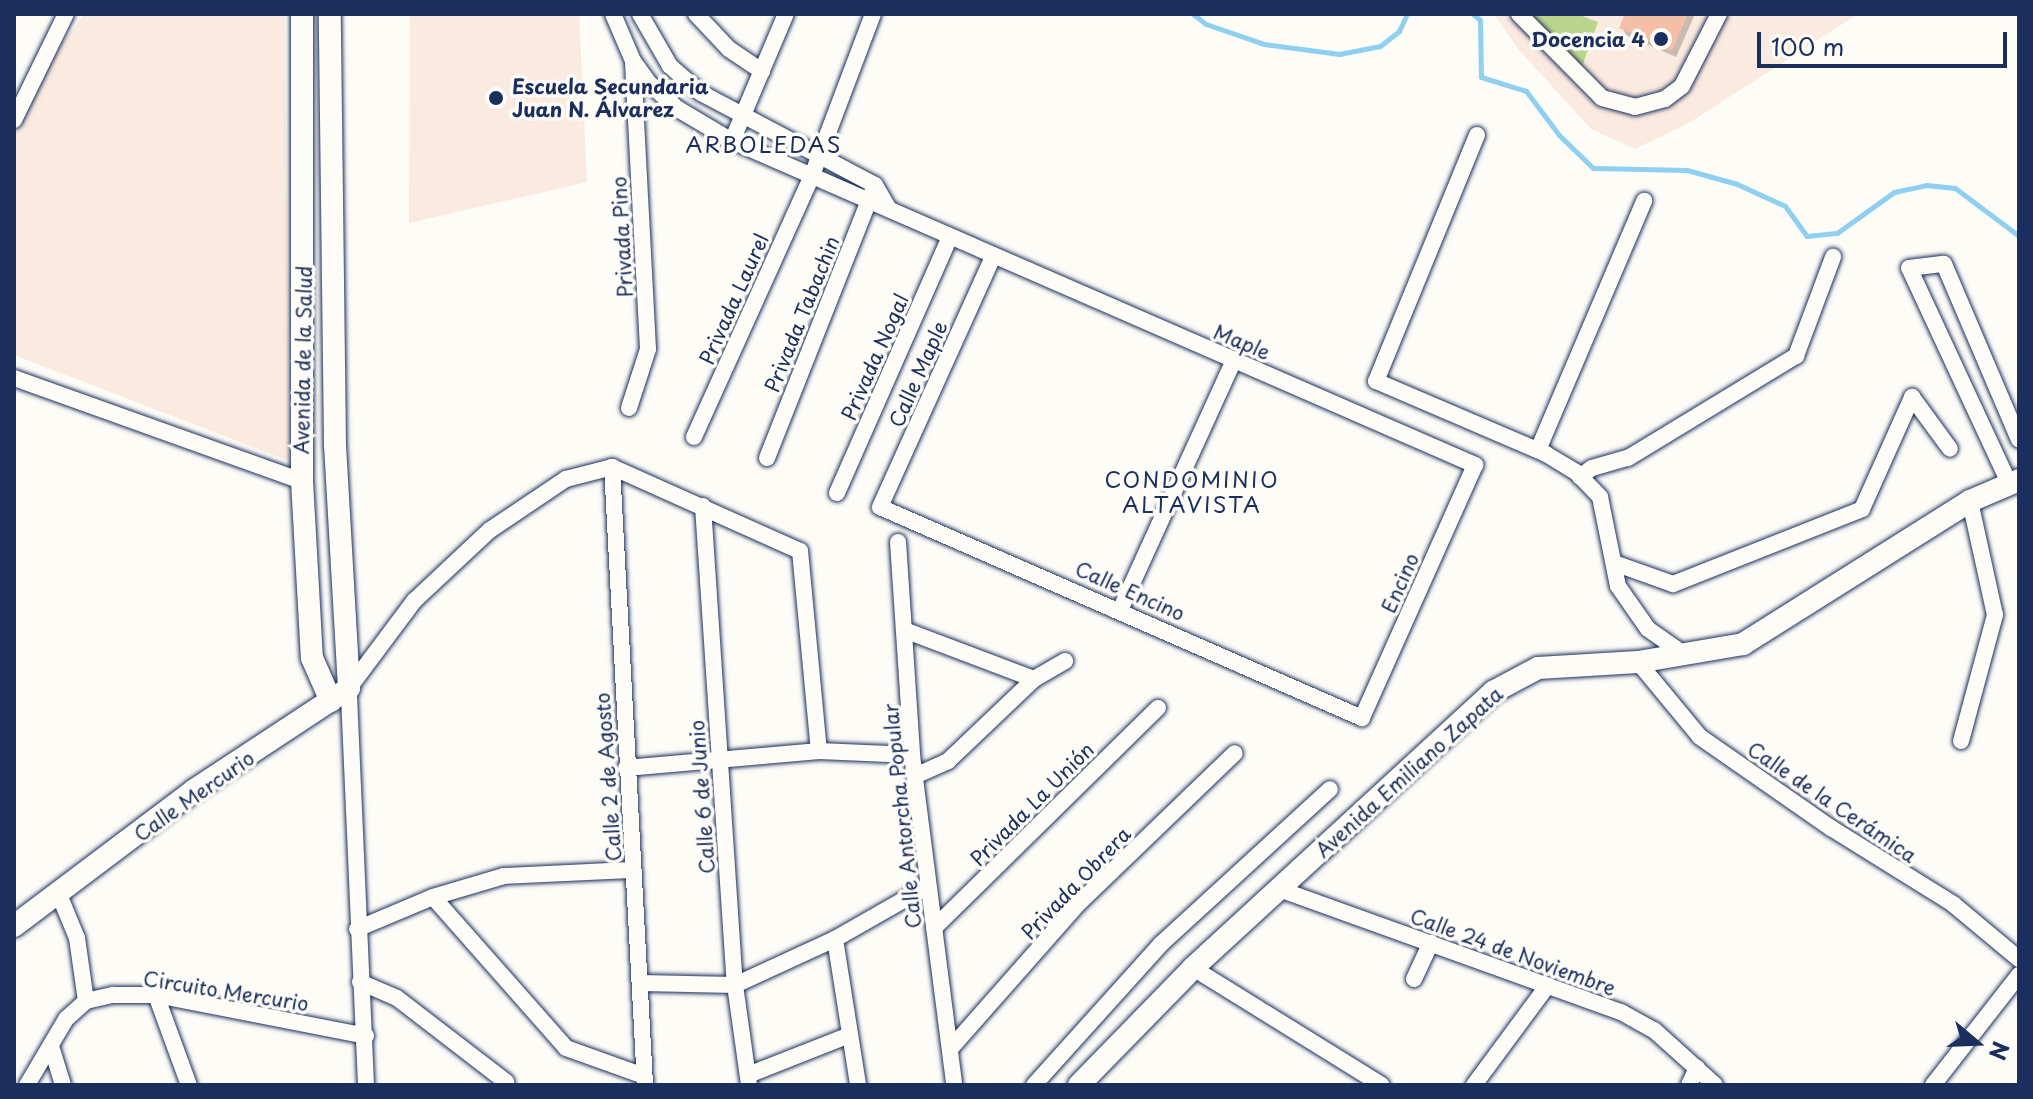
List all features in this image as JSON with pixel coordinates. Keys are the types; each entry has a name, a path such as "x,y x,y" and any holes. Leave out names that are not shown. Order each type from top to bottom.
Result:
{"street":[{"path":"14,120 66,14"},
{"name":"Avenida de la Salud","path":"302,14 302,481 312,658 340,695"},
{"name":"Avenida de la Salud","path":"330,14 340,695"},
{"path":"613,14 633,61"},
{"path":"640,14 670,66 701,93 875,185 889,209"},
{"path":"732,141 786,14"},
{"path":"819,155 873,14"},
{"path":"1519,14 1602,98 1635,107 1665,99 1682,86 1719,14"},
{"path":"699,16 729,49 762,71"},
{"name":"Maple","path":"633,61 678,109 732,141 867,203 889,209 1475,465"},
{"name":"Privada Pino","path":"629,408 648,349 633,61"},
{"path":"1477,135 1376,381 1538,450 1580,477 1600,497 1618,586 1648,629 1679,651"},
{"name":"Privada Laurel","path":"694,437 819,155"},
{"name":"Privada Tabachin","path":"767,458 875,185"},
{"path":"1538,450 1644,201"},
{"name":"Privada Nogal","path":"837,493 950,237"},
{"name":"Calle Maple","path":"880,507 993,257"},
{"path":"1580,477 1592,468 1628,458 1796,356 1833,257"},
{"path":"1987,438 2018,434 1944,264 1909,268 1987,438 2014,482"},
{"path":"1121,608 1234,360"},
{"path":"14,378 302,481"},
{"path":"1614,563 1673,584 1862,509 1912,397 1950,449"},
{"name":"Encino","path":"1362,718 1475,465"},
{"path":"366,1085 366,1036 357,929 353,721 340,695 414,601 490,530 566,479 612,467 800,551 819,751"},
{"name":"Calle 2 de Agosto","path":"612,467 645,1080"},
{"name":"Avenida Emiliano Zapata","path":"1079,1085 1193,968 1493,692 1538,668 1638,662 1679,651 1743,644 1970,501 2014,482"},
{"path":"1961,741 1995,615 1970,501"},
{"name":"Calle 6 de Junio","path":"703,506 735,985 748,1080"},
{"name":"Calle Encino","path":"880,507 1121,608 1362,718"},
{"name":"Calle Antorcha Popular","path":"898,542 907,631 912,755 917,775 954,1085"},
{"path":"907,631 1034,679"},
{"path":"917,775 948,761 1034,679 1065,661"},
{"name":"Calle de la Cerámica","path":"1638,662 1700,737 1831,828 1953,904 2017,952"},
{"name":"Calle Mercurio","path":"14,926 203,784 340,695"},
{"name":"Privada La Unión","path":"934,928 1158,708"},
{"path":"626,768 819,751 912,755"},
{"name":"Privada Obrera","path":"951,1048 1079,903 1235,753"},
{"path":"1034,1085 1161,944 1330,789"},
{"path":"357,929 433,897 504,876 633,870"},
{"path":"641,983 735,985 835,939 928,886"},
{"name":"Calle 24 de Noviembre","path":"1279,889 1632,1018 1715,1085"},
{"path":"27,1085 66,1019 86,1001 77,938 58,892"},
{"path":"433,897 566,1048 645,1080"},
{"path":"835,939 847,1036 858,1085"},
{"path":"1414,979 1431,943"},
{"path":"1193,968 1382,1085"},
{"path":"1933,1085 2019,975"},
{"path":"360,982 397,998 506,1082"},
{"path":"1474,1085 1548,985"},
{"path":"156,995 189,1085"},
{"name":"Circuito Mercurio","path":"86,1001 156,995 366,1036"},
{"path":"748,1080 847,1036"},
{"path":"51,1046 63,1085"},
{"path":"1689,1085 1697,1068"}],"shaded area":[{"path":"85,14 285,14 289,461 14,355 14,135 52,55"},
{"name":"Escuela Secundaria Juan N. Álvarez","path":"410,14 579,14 587,182 409,223"},
{"path":"1494,14 1858,14 1692,121 1635,149 1591,129 1518,49"}],"green space":[{"path":"1524,14 1577,14 1598,22 1579,75"}],"building":[{"name":"Docencia 4","path":"1625,14 1688,14 1672,51 1619,28"}],"waterway":[{"path":"1193,14 1206,24 1264,44 1339,54 1380,46 1399,31 1407,14"},
{"path":"1473,14 1480,20 1481,77 1526,91 1559,135 1593,168 1687,170 1737,184 1785,206 1807,236 1837,233 1894,192 1926,185 1955,188 2019,236"}],"place":[{"name":"Docencia 4","path":"1661,39"},
{"name":"Escuela Secundaria Juan N. Álvarez","path":"496,98"}],"district":[{"name":"ARBOLEDAS","path":"764,144"},
{"name":"CONDOMINIO ALTAVISTA","path":"1192,490"}]}
